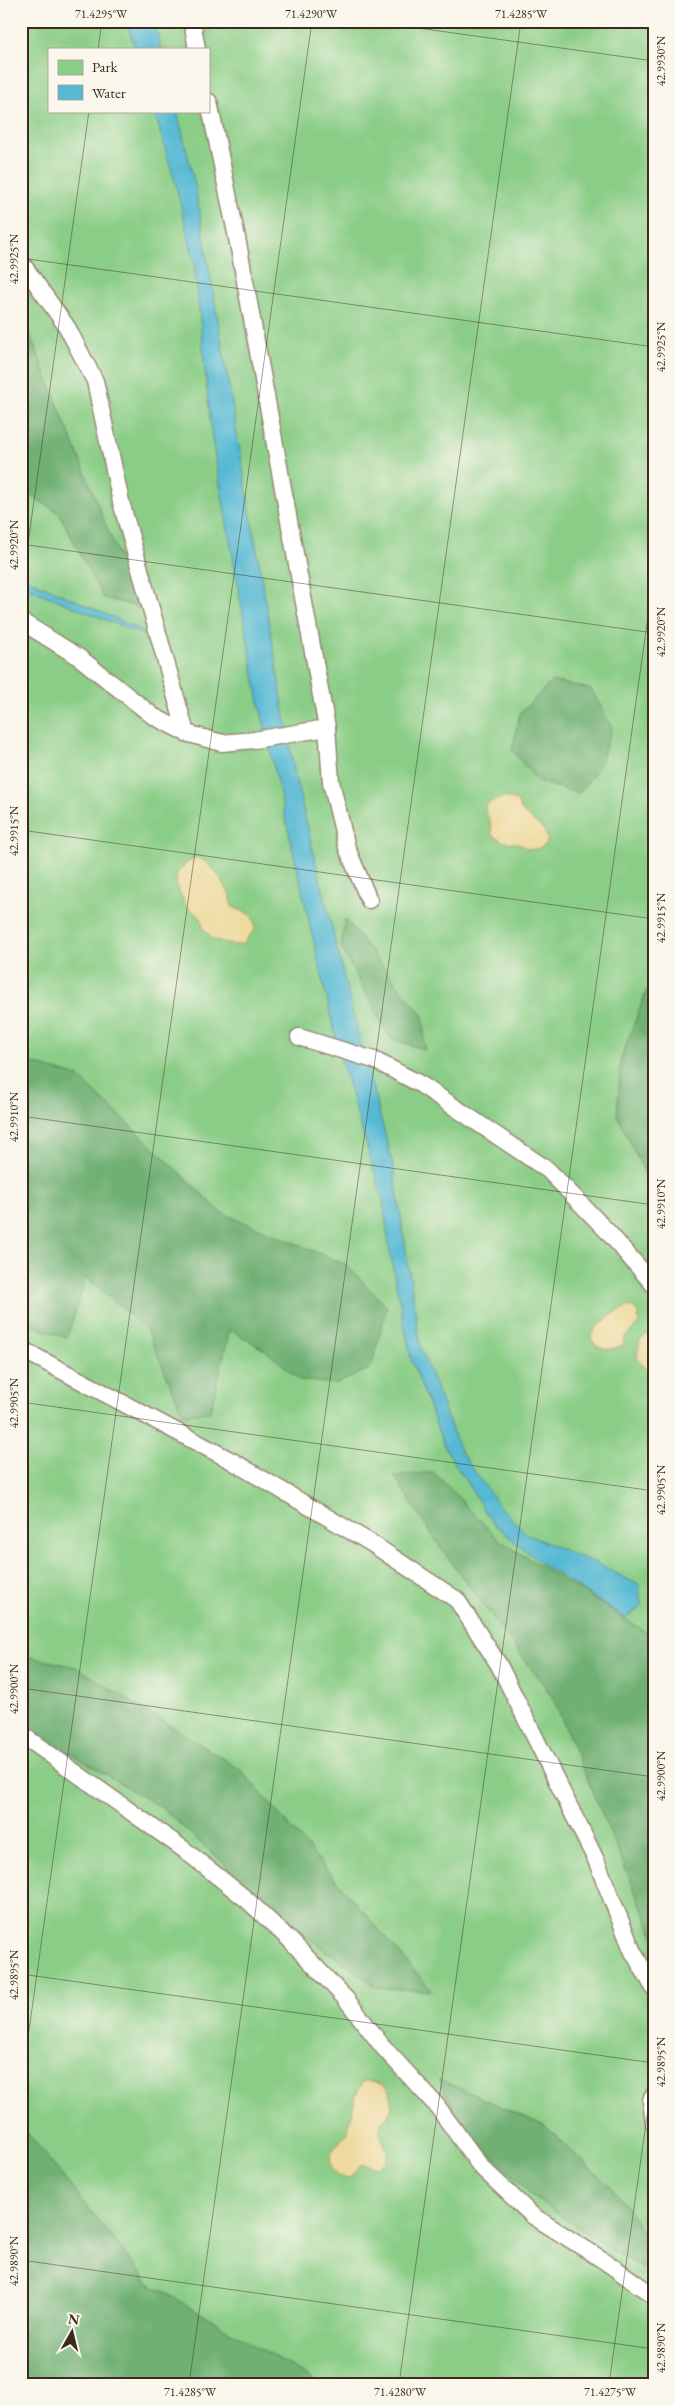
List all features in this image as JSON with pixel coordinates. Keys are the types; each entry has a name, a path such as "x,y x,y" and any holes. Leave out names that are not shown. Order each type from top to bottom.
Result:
{"lane":[{"path":"192,21 198,48"},
{"path":"210,107 238,243 327,728 332,782 347,848 369,900"},
{"path":"21,262 67,327 95,381 121,502 186,733"},
{"path":"21,621 80,658 153,716 186,733 222,743 254,740 298,731 327,728"},
{"path":"299,1037 374,1060 420,1084 548,1170 609,1233 654,1285"},
{"path":"21,1349 232,1461 371,1543 457,1600 499,1665 596,1860 633,1952 654,1988"},
{"path":"21,1734 182,1848 246,1899 290,1940 346,1999 383,2047 437,2106 481,2167 533,2216 606,2262 654,2296"},
{"path":"654,2095 651,2100 654,2123"}],"green space":[{"path":"21,21 654,21 654,2384 70,2384 21,2276"},
{"path":"22,315 139,607 103,598 59,513 22,490"},
{"path":"552,681 591,689 612,727 600,765 579,793 538,782 512,750 520,713"},
{"path":"345,919 423,1016 425,1050 390,1038 341,947"},
{"path":"647,989 654,990 654,1199 649,1182 617,1115 621,1059"},
{"path":"21,1060 79,1077 222,1213 345,1264 387,1307 371,1368 336,1384 300,1380 266,1351 230,1329 210,1412 183,1414 147,1330 86,1277 67,1338 36,1327 21,1312"},
{"path":"434,1472 499,1540 646,1632 654,1649 654,1936 552,1696 442,1550 394,1476"},
{"path":"21,1655 76,1667 240,1769 432,1991 378,1988 299,1931 163,1809 21,1723"},
{"path":"439,2079 545,2126 619,2195 654,2251 654,2275 599,2242 532,2196 458,2121"},
{"path":"21,2125 149,2283 320,2384 21,2384"}],"sand":[{"path":"503,797 517,801 522,811 543,829 548,839 545,845 538,849 528,849 517,843 504,842 492,835 491,825 485,808 488,803"},
{"path":"197,857 208,864 220,878 230,895 232,906 250,915 252,918 255,929 243,944 235,945 214,940 203,928 201,918 186,906 176,884 177,873 188,862"},
{"path":"631,1306 638,1311 639,1323 624,1338 623,1345 604,1349 596,1345 591,1337 593,1332 614,1314"},
{"path":"654,1329 654,1372 646,1370 637,1358 640,1340"},
{"path":"364,2081 379,2083 385,2087 392,2098 390,2112 380,2125 387,2157 385,2163 378,2168 361,2164 349,2179 339,2176 334,2172 330,2157 346,2134 357,2092"}],"water":[{"path":"127,21 154,21 161,48 135,48"},
{"path":"154,112 177,112 195,185 295,776 351,1006 393,1165 421,1349 460,1451 499,1506 528,1535 602,1566 639,1585 641,1607 625,1618 540,1563 491,1521 444,1446 411,1359 390,1253 383,1200 341,1060 258,698 212,439 194,260 174,178"},
{"path":"21,576 143,631 143,635 30,589 21,584"}]}
